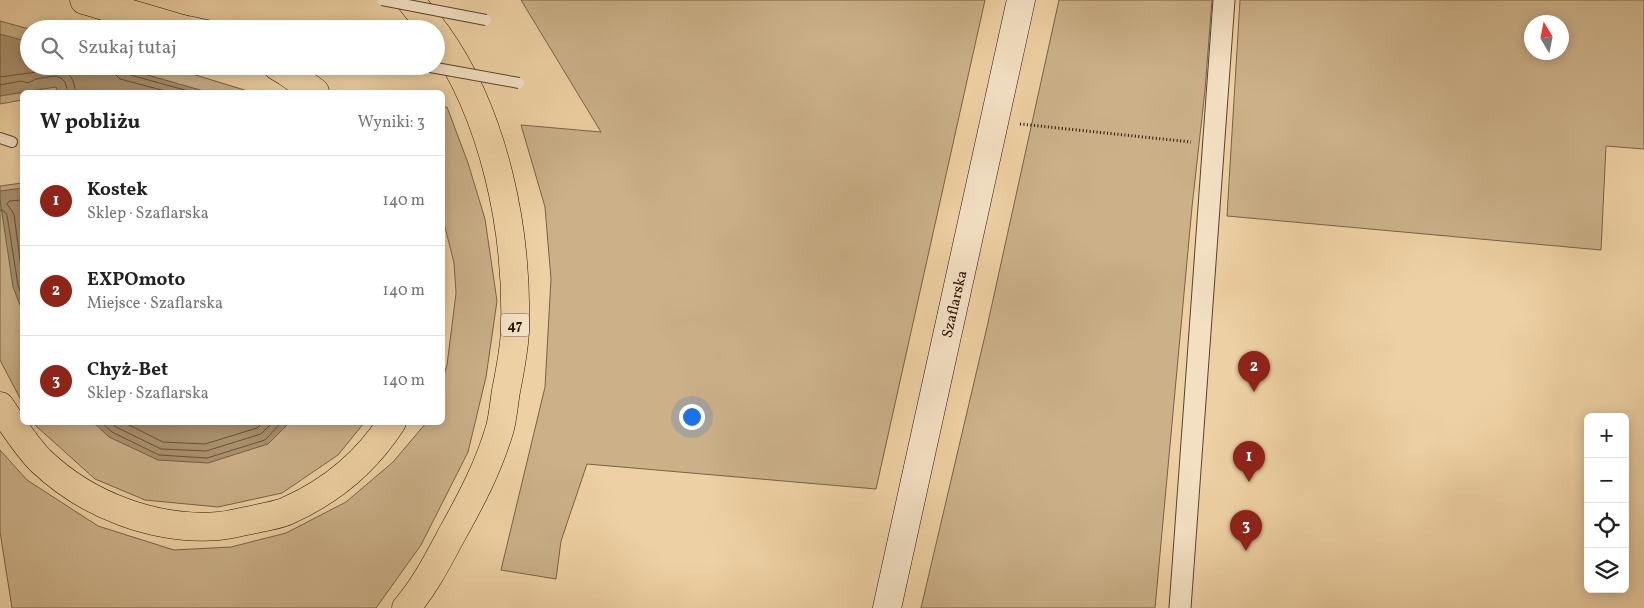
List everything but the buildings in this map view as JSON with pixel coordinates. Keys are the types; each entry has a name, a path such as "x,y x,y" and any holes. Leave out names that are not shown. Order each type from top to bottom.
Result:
{"main road":[{"path":"410,0 426,20"},
{"path":"92,2 152,20"},
{"name":"47","path":"406,608 415,598 438,561 480,482 500,427 515,332 510,227 494,155 453,57 445,46"},
{"path":"291,75 312,90"},
{"path":"0,406 41,461 70,483 104,504 148,520 219,526 288,511 322,492 354,468 380,441 390,425"}],"street":[{"name":"Szaflarska","path":"886,608 1021,0"},
{"path":"1180,608 1224,0"}],"lane":[{"path":"382,0 486,20"},
{"path":"92,2 181,20"},
{"path":"445,69 519,82"},
{"path":"0,138 12,142"}],"path":[{"path":"995,121 1214,145"}],"shaded area":[{"path":"521,0 985,0 876,489 587,464 561,541 556,579 501,570 545,387 551,279 545,207 521,125 601,132"},
{"path":"1059,0 1212,0 1155,608 921,608 987,327"},
{"path":"1240,0 1644,0 1644,149 1606,146 1601,250 1227,216"},
{"path":"0,21 20,27 20,75 195,75 244,90 20,90 20,100 0,104"},
{"path":"445,107 447,107 468,163 485,219 497,301 486,377 468,452 421,545 376,608 12,608 0,532 0,450 27,480 98,526 174,550 231,547 286,533 346,502 393,462 424,425 445,425 445,372 456,293 454,263 445,227"},
{"path":"20,183 20,398 0,360 0,186"},
{"path":"362,425 338,455 282,493 218,507 145,500 95,479 36,426"}],"water":[{"path":"0,34 20,40 20,75 148,75 200,90 57,90 56,87 20,90 20,93 0,96"},
{"path":"20,188 20,305 13,287 0,191"},
{"path":"96,425 287,425 268,444 208,463 158,460 109,437"}],"place":[{"name":"EXPOmoto","path":"1254,392"},
{"name":"Kostek","path":"1249,482"},
{"name":"Chyż-Bet","path":"1246,551"}]}
